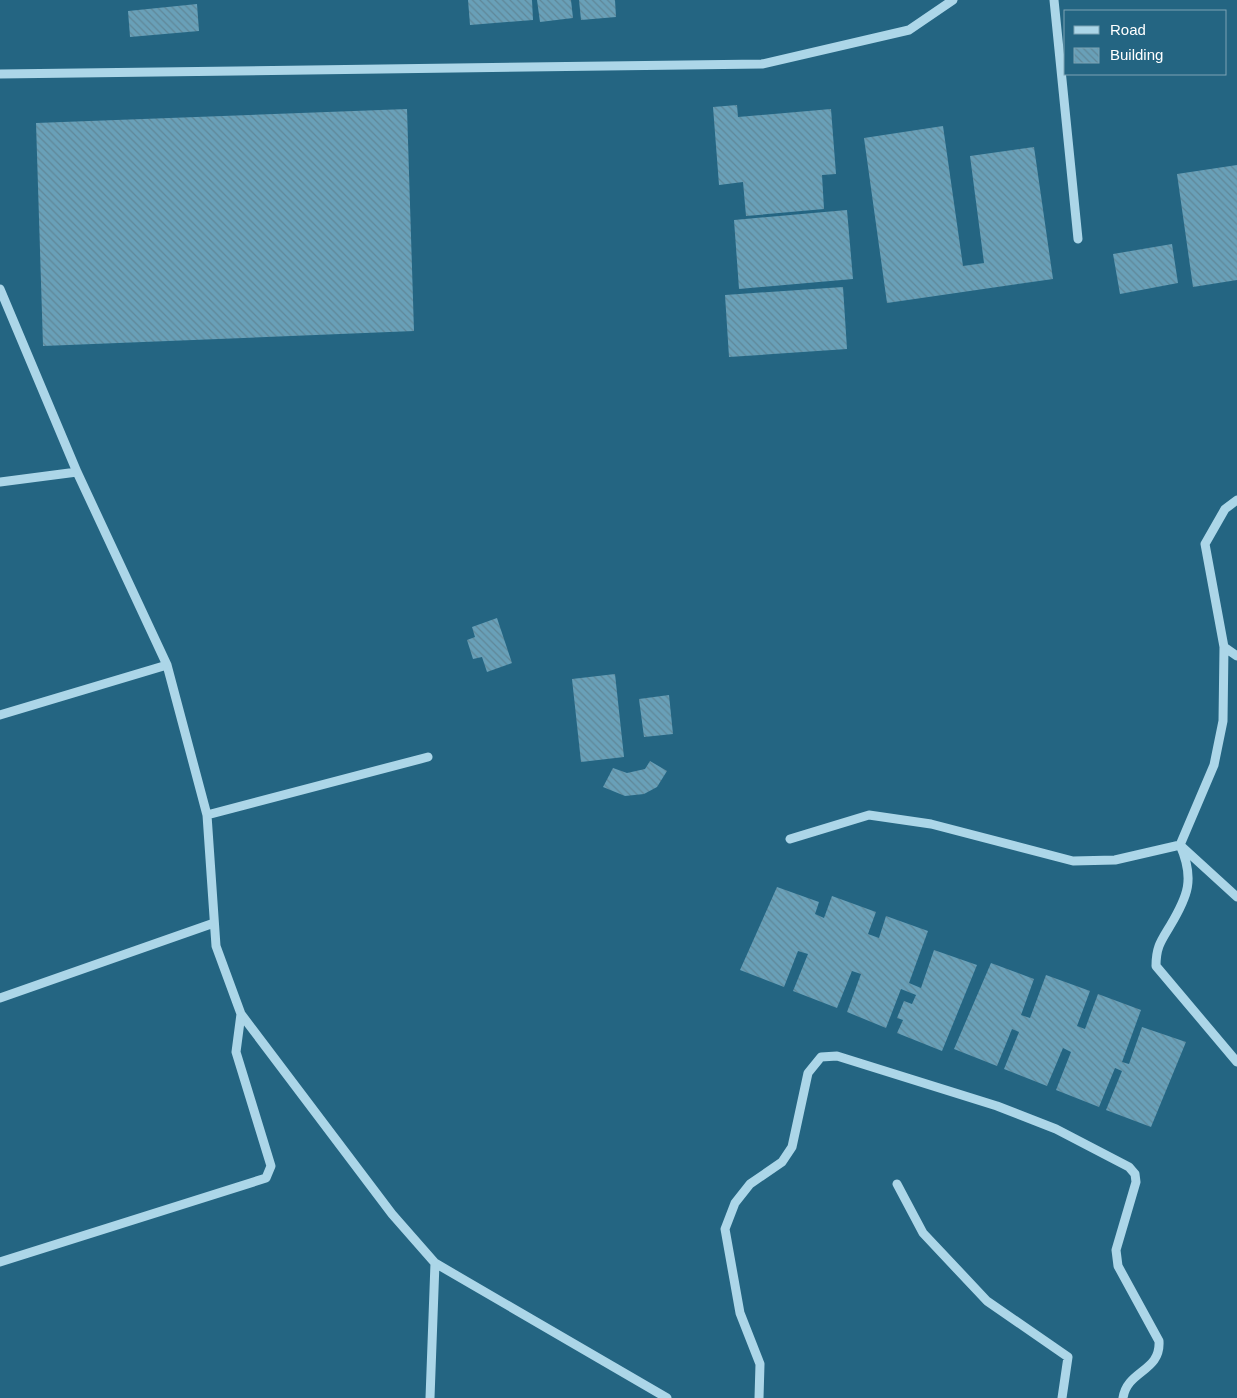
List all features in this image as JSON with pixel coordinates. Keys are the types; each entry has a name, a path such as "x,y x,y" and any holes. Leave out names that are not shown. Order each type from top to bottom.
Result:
{"street":[{"path":"0,74 762,64 909,30 953,0"},
{"path":"1054,0 1078,239"},
{"path":"0,289 77,472 167,665 207,815 216,946 241,1014 392,1214 435,1263 667,1398"},
{"path":"0,482 77,472"},
{"path":"1237,500 1225,509 1205,544 1224,648 1223,721 1214,765 1180,845 1187,860 1189,880 1182,907 1158,946 1156,956 1156,966 1237,1062"},
{"path":"1224,648 1237,656"},
{"path":"0,716 167,665"},
{"path":"207,815 428,757"},
{"path":"790,839 869,815 931,824 1074,861 1115,860 1180,845"},
{"path":"1180,845 1237,897"},
{"path":"0,998 214,923"},
{"path":"0,1262 266,1178 271,1166 236,1052 241,1014"},
{"path":"759,1398 760,1364 740,1313 725,1229 735,1203 750,1184 782,1162 792,1147 808,1073 821,1057 837,1056 997,1106 1056,1129 1129,1167 1135,1174 1136,1182 1116,1250 1118,1266 1159,1341 1160,1350 1155,1360 1131,1381 1123,1398"},
{"path":"897,1184 923,1233 986,1301 1068,1357 1062,1398"},
{"path":"430,1398 435,1263"}],"building":[{"path":"468,0 532,0 533,20 470,25"},
{"path":"537,0 571,0 573,18 540,22"},
{"path":"579,0 615,0 616,17 581,20"},
{"path":"197,4 199,31 130,37 128,11"},
{"path":"737,105 738,117 831,109 836,174 822,175 824,209 746,216 743,182 719,185 713,107"},
{"path":"407,109 414,331 43,346 36,123"},
{"path":"943,126 963,266 984,263 970,156 1034,147 1053,279 887,303 864,138"},
{"path":"1237,165 1237,280 1193,287 1177,174"},
{"path":"847,210 853,279 739,289 734,220"},
{"path":"1172,244 1178,283 1120,294 1113,254"},
{"path":"843,287 847,349 729,357 725,295"},
{"path":"497,618 512,663 487,672 482,657 473,659 467,640 475,637 472,627"},
{"path":"615,674 624,757 581,762 572,679"},
{"path":"669,695 673,734 644,737 639,699"},
{"path":"650,761 667,771 657,787 644,794 625,796 603,787 613,768 627,773 645,769"},
{"path":"777,887 819,902 815,914 824,918 832,896 876,912 868,934 879,938 886,916 928,931 909,983 921,988 934,950 977,965 942,1051 897,1033 903,1020 897,1018 904,1001 912,1004 916,995 901,989 886,1028 847,1012 861,974 852,971 837,1008 793,991 808,954 798,951 784,987 740,970"},
{"path":"991,963 1034,979 1021,1015 1030,1018 1046,975 1090,991 1077,1026 1085,1029 1098,994 1141,1010 1122,1062 1129,1064 1142,1027 1186,1042 1151,1127 1106,1110 1122,1071 1115,1068 1099,1107 1056,1090 1071,1052 1063,1048 1047,1086 1004,1069 1019,1032 1012,1029 997,1066 954,1049"}]}
